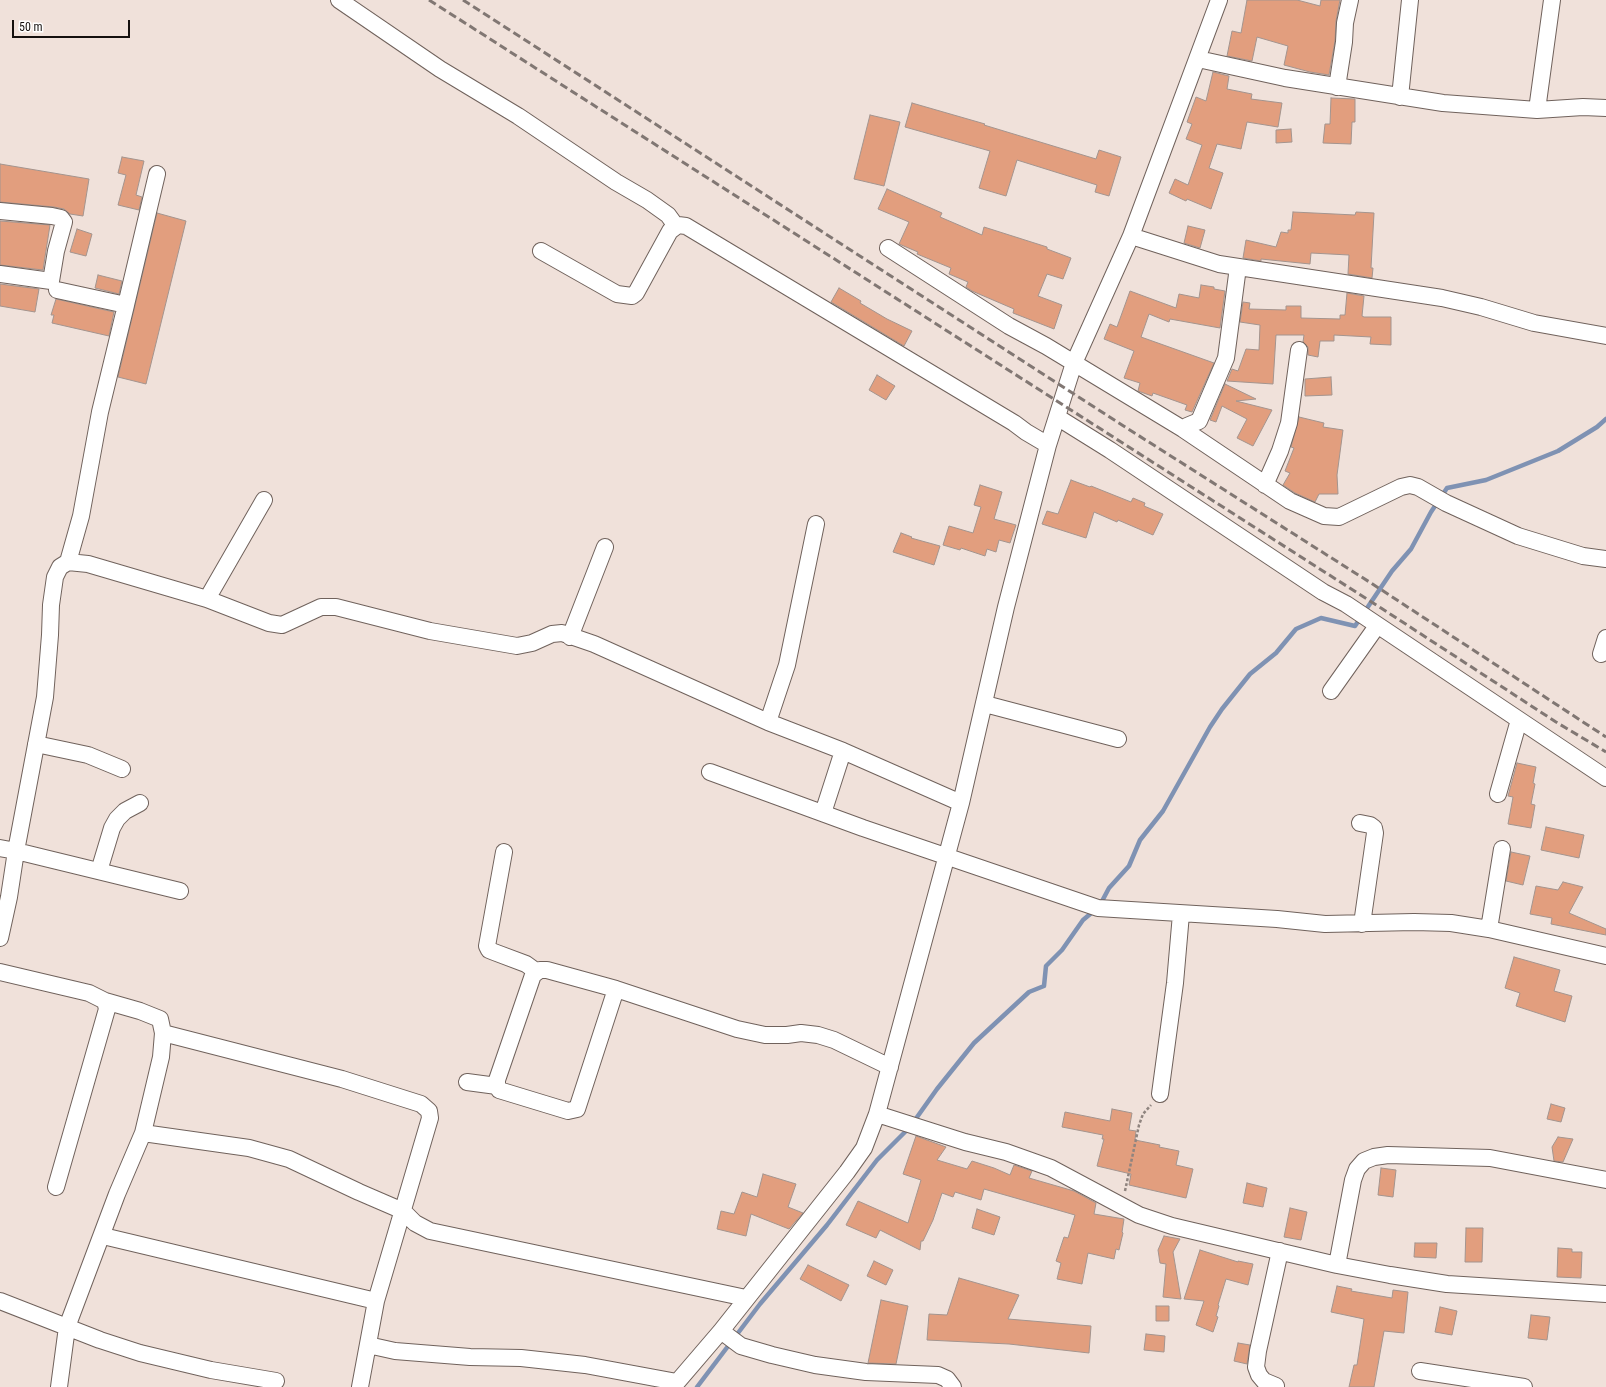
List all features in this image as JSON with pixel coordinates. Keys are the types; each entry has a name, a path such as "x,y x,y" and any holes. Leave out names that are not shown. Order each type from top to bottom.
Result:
{"street":[{"path":"339,0 440,69 518,116 616,182 647,200 668,215 676,226"},
{"path":"368,1345 395,1351 470,1357 521,1358 585,1365 675,1384 724,1333 746,1298 847,1172 864,1148 877,1114 962,803 1014,577 1048,445 1074,363 1131,236 1219,0"},
{"path":"1337,87 1344,42 1345,23 1350,0"},
{"path":"1400,97 1410,0"},
{"path":"1537,110 1552,0"},
{"path":"1198,59 1285,78 1443,103 1537,110 1583,107 1606,108"},
{"path":"68,562 81,516 100,412 157,174"},
{"path":"0,211 52,216 61,218 64,222 56,251 51,281 0,274"},
{"path":"541,251 617,294 632,296 636,293 670,231 680,224 686,226 1048,445"},
{"path":"1131,236 1209,261 1238,267 1442,298 1481,307 1534,323 1606,336"},
{"path":"888,248 1009,326 1074,363 1183,429 1290,501 1324,516 1332,518 1339,517 1401,487 1410,485 1418,487 1518,536 1583,556 1606,560"},
{"path":"1183,429 1199,421 1226,358 1238,267"},
{"path":"57,290 126,305"},
{"path":"1265,485 1280,451 1289,423 1299,350"},
{"path":"1057,417 1323,592 1346,604 1606,778"},
{"path":"208,599 264,500"},
{"path":"768,722 787,665 816,524"},
{"path":"570,637 605,547"},
{"path":"0,938 9,897 16,851 45,697 51,605 55,577 60,567 68,562 88,564 208,599 269,623 282,625 321,608 336,607 430,631 517,646 525,645 552,634 562,633 600,648 768,722 843,751 962,803"},
{"path":"1331,690 1375,624"},
{"path":"1601,654 1606,638"},
{"path":"985,704 1118,739"},
{"path":"1498,794 1519,720"},
{"path":"36,744 88,755 122,769"},
{"path":"823,814 843,751"},
{"path":"710,772 823,814 1098,908 1326,924 1414,922 1452,923 1489,928 1606,956"},
{"path":"99,871 112,828 117,819 125,811 140,803"},
{"path":"1360,823 1370,825 1374,828 1375,832 1362,924"},
{"path":"0,848 180,891"},
{"path":"1489,928 1502,849"},
{"path":"504,852 487,946 489,950 526,964 537,972"},
{"path":"1160,1094 1175,983 1180,914"},
{"path":"616,990 577,1109 568,1111 499,1090 497,1080 533,975 537,972 547,970 616,990 737,1029 765,1035 787,1035 801,1033 818,1035 834,1040 890,1067"},
{"path":"0,972 89,993 105,1001 140,1011 160,1019 163,1033 161,1057 143,1133 117,1194 103,1236 67,1327 59,1387"},
{"path":"56,1187 106,1009 105,1001"},
{"path":"163,1033 342,1080 421,1104 429,1111 430,1118 376,1301 360,1387"},
{"path":"467,1082 497,1086"},
{"path":"877,1114 965,1142 1006,1152 1051,1168 1139,1215 1172,1226 1337,1265 1447,1284 1606,1294"},
{"path":"143,1133 249,1148 289,1159 358,1192 403,1211 415,1223 430,1231 746,1298"},
{"path":"1337,1265 1353,1180 1357,1169 1364,1161 1374,1157 1388,1155 1490,1158 1606,1180"},
{"path":"103,1236 376,1301"},
{"path":"1276,1386 1264,1381 1258,1374 1256,1359 1280,1251"},
{"path":"0,1301 100,1340 140,1353 211,1370 276,1381"},
{"path":"724,1333 741,1346 815,1365 866,1372 938,1375 947,1379 953,1387"},
{"path":"1420,1371 1524,1387"}],"path":[{"path":"1122,1206 1139,1125 1144,1114 1160,1094"}],"building":[{"path":"1247,0 1297,0 1320,6 1321,0 1340,0 1329,75 1284,65 1288,46 1257,37 1252,61 1227,56 1232,31 1241,33"},
{"path":"1213,72 1229,76 1227,89 1252,94 1251,99 1282,103 1278,127 1247,122 1241,149 1217,144 1209,168 1223,173 1211,209 1187,199 1186,201 1169,193 1175,179 1188,185 1202,145 1186,139 1192,124 1187,122 1196,97 1206,101"},
{"path":"1331,98 1355,99 1355,122 1352,122 1351,144 1323,143 1325,124 1330,124"},
{"path":"912,103 1096,159 1099,150 1121,157 1109,196 1095,192 1097,185 1017,160 1006,196 979,188 990,151 905,127"},
{"path":"870,115 900,122 884,186 854,179"},
{"path":"1291,129 1292,142 1276,143 1276,130"},
{"path":"122,157 144,161 136,195 142,197 139,210 118,205 126,175 118,173"},
{"path":"0,164 89,179 83,216 70,214 64,209 54,207 0,202"},
{"path":"887,189 942,213 940,217 982,235 984,227 1047,247 1047,249 1071,258 1063,279 1047,274 1038,296 1062,305 1054,329 1013,313 1014,309 972,291 966,287 968,282 949,274 951,268 917,254 918,252 899,244 909,222 878,209"},
{"path":"1293,212 1355,215 1356,212 1374,213 1371,268 1373,268 1372,278 1348,274 1349,255 1311,253 1310,264 1261,259 1261,261 1243,258 1246,240 1276,247 1281,232 1288,233 1288,230 1291,230"},
{"path":"157,213 186,221 146,384 118,377"},
{"path":"0,221 50,225 43,270 0,265"},
{"path":"1188,226 1205,230 1200,248 1184,243"},
{"path":"77,229 92,234 86,256 70,252"},
{"path":"98,275 122,281 119,294 95,288"},
{"path":"0,284 39,289 35,312 0,306"},
{"path":"1201,285 1214,287 1214,289 1225,291 1220,328 1170,319 1169,322 1149,314 1141,337 1214,363 1192,412 1185,410 1187,405 1153,393 1152,396 1138,391 1140,383 1124,378 1134,351 1104,339 1110,324 1117,327 1130,291 1176,308 1179,294 1199,298"},
{"path":"839,288 861,301 860,303 887,319 912,331 904,346 831,302"},
{"path":"1347,293 1364,296 1362,316 1391,317 1391,345 1370,344 1371,337 1334,335 1334,341 1320,341 1318,357 1308,355 1308,347 1303,342 1304,335 1276,335 1273,384 1227,381 1232,369 1238,371 1246,349 1259,350 1260,325 1240,322 1243,302 1250,303 1249,309 1286,310 1286,306 1301,306 1301,318 1340,319 1340,315 1345,315"},
{"path":"56,299 114,312 109,336 52,323 54,315 51,315"},
{"path":"877,375 895,386 886,400 869,390"},
{"path":"1331,377 1332,395 1305,396 1305,379"},
{"path":"1225,384 1256,399 1236,401 1272,410 1253,446 1237,438 1247,419 1222,406 1216,422 1210,420"},
{"path":"1299,417 1324,423 1323,427 1343,430 1337,475 1338,494 1319,494 1315,502 1295,493 1283,485 1290,473 1285,471 1294,448 1291,447"},
{"path":"1071,480 1090,487 1091,486 1131,502 1133,498 1145,503 1144,506 1163,514 1153,535 1118,520 1117,522 1094,512 1086,538 1042,524 1047,511 1058,514"},
{"path":"980,485 1002,492 994,519 1016,525 1010,543 999,540 996,552 987,549 985,556 961,548 960,550 943,545 949,526 973,533 981,507 974,505"},
{"path":"901,533 912,537 911,538 940,546 934,565 893,552"},
{"path":"1517,763 1536,767 1533,783 1535,784 1531,804 1535,805 1531,828 1508,824 1513,797 1508,796"},
{"path":"1546,827 1584,835 1579,858 1541,850"},
{"path":"1511,852 1530,856 1523,885 1506,881"},
{"path":"1563,882 1583,887 1569,913 1606,929 1606,935 1551,924 1552,918 1530,914 1536,886 1558,890"},
{"path":"1514,957 1560,970 1554,991 1572,996 1565,1022 1516,1006 1520,993 1505,988"},
{"path":"1551,1104 1565,1108 1561,1122 1547,1119"},
{"path":"1112,1109 1132,1113 1129,1130 1136,1131 1135,1140 1160,1145 1159,1147 1179,1151 1176,1165 1193,1169 1186,1198 1129,1185 1131,1174 1097,1166 1104,1139 1102,1139 1103,1135 1062,1127 1065,1112 1110,1121"},
{"path":"916,1136 946,1147 937,1160 967,1169 972,1161 1010,1175 1014,1165 1032,1171 1029,1178 1074,1191 1096,1203 1094,1214 1124,1219 1123,1233 1119,1250 1116,1249 1114,1259 1088,1253 1082,1284 1057,1279 1061,1263 1056,1261 1064,1237 1068,1238 1075,1215 984,1189 981,1200 955,1192 953,1197 942,1193 933,1220 923,1241 921,1241 920,1250 880,1230 876,1238 846,1225 858,1201 908,1223 921,1180 903,1174"},
{"path":"1558,1137 1573,1139 1563,1162 1554,1161 1552,1147"},
{"path":"1381,1168 1396,1170 1393,1197 1378,1195"},
{"path":"763,1174 796,1184 788,1207 803,1213 789,1229 751,1214 746,1236 717,1229 721,1211 734,1214 742,1192 757,1197"},
{"path":"1247,1183 1267,1188 1263,1207 1243,1203"},
{"path":"1290,1208 1307,1212 1301,1240 1284,1237"},
{"path":"977,1209 1000,1217 994,1235 972,1228"},
{"path":"1466,1228 1483,1228 1482,1262 1465,1262"},
{"path":"1164,1236 1180,1239 1173,1252 1181,1299 1163,1297 1166,1264 1160,1263 1158,1250"},
{"path":"1415,1243 1437,1243 1436,1258 1414,1257"},
{"path":"1558,1248 1572,1249 1572,1252 1582,1252 1581,1278 1557,1277"},
{"path":"1200,1250 1238,1262 1253,1264 1248,1285 1226,1279 1218,1305 1216,1316 1218,1317 1213,1332 1196,1325 1204,1301 1184,1299"},
{"path":"874,1261 893,1270 886,1285 867,1276"},
{"path":"808,1265 849,1285 841,1301 800,1279"},
{"path":"959,1278 1019,1295 1008,1319 1091,1326 1089,1353 1009,1344 927,1340 929,1314 947,1315"},
{"path":"1337,1286 1352,1289 1351,1291 1392,1298 1393,1290 1408,1292 1404,1333 1384,1331 1374,1387 1349,1387 1354,1365 1357,1365 1364,1319 1331,1312"},
{"path":"881,1300 908,1306 896,1364 868,1363"},
{"path":"1156,1306 1169,1306 1169,1321 1156,1321"},
{"path":"1440,1307 1457,1311 1452,1335 1435,1332"},
{"path":"1531,1315 1550,1317 1547,1340 1528,1338"},
{"path":"1146,1334 1165,1336 1164,1352 1144,1350"},
{"path":"1238,1343 1250,1345 1247,1364 1234,1361"}],"waterway":[{"path":"1100,905 1109,888 1129,866 1140,840 1163,811 1210,727 1222,709 1250,674 1276,653 1296,629 1321,618 1355,626 1392,571 1411,549 1431,512 1447,488 1486,480 1558,451 1597,427 1606,419"},
{"path":"697,1387 760,1304 827,1225 877,1160 910,1127 937,1089 974,1043 1029,992 1044,986 1046,966 1062,950 1083,920 1095,910"}],"railway":[{"path":"429,0 1381,608 1556,722 1606,752"},
{"path":"463,0 1122,425 1371,583 1606,737"}]}
